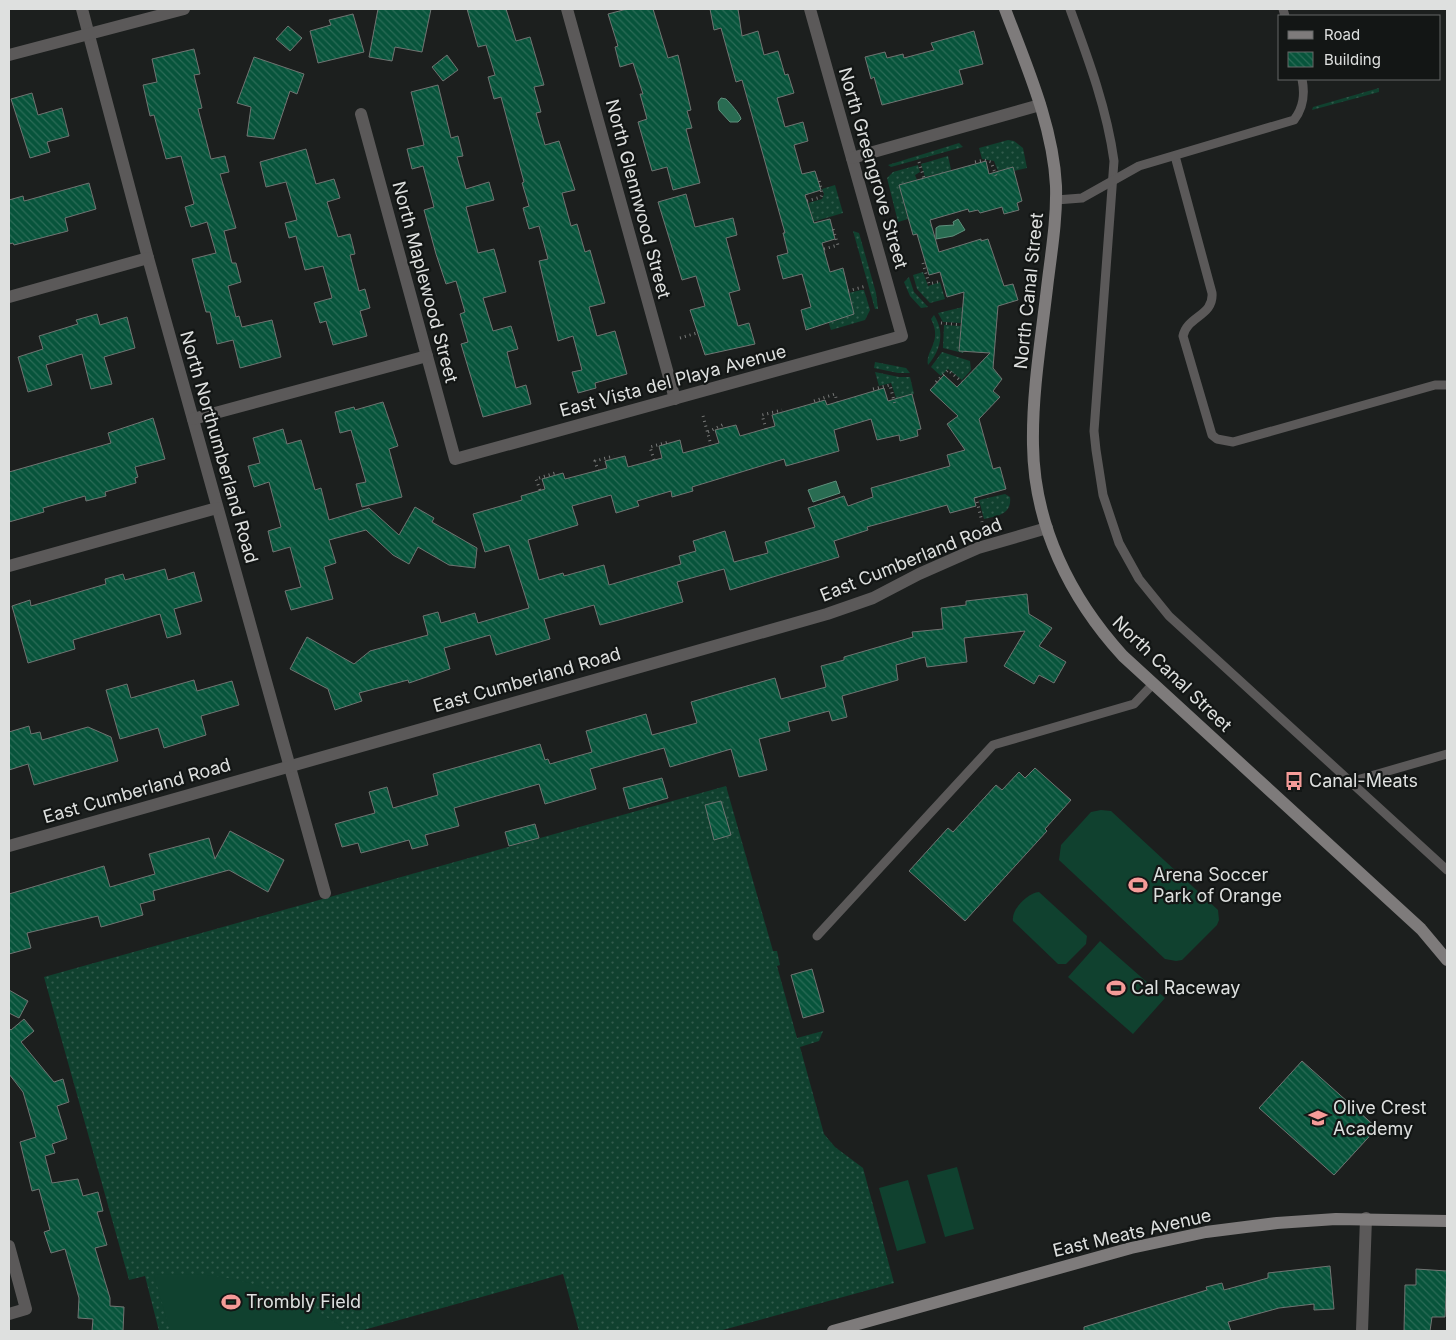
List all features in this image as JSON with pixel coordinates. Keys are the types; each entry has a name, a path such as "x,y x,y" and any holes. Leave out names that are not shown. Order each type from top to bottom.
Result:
{"street":[{"name":"North Northumberland Road","path":"82,9 217,508 326,893"},
{"path":"9,55 184,9"},
{"name":"North Glennwood Street","path":"567,9 675,399"},
{"name":"North Greengrove Street","path":"810,9 902,336"},
{"name":"North Canal Street","path":"1006,9 1040,106 1054,167 1056,200 1033,430 1034,470 1047,528 1063,570 1088,615 1123,656 1443,947 1447,960"},
{"path":"852,158 1040,106"},
{"name":"North Maplewood Street","path":"361,114 455,459"},
{"path":"9,297 148,258"},
{"name":"East Vista del Playa Avenue","path":"455,459 902,336"},
{"path":"193,419 427,356"},
{"path":"9,566 217,508"},
{"name":"East Cumberland Road","path":"9,846 835,611 873,598 919,574 978,548 1047,528"},
{"path":"1362,1331 1366,1218"},
{"name":"East Meats Avenue","path":"833,1331 1170,1239 1277,1223 1366,1218 1447,1220"},
{"path":"9,1246 26,1309 9,1314"}],"lane":[{"path":"1070,9 1092,73 1113,153 1114,180 1094,430 1104,496 1119,543 1139,579 1169,616 1447,870"},
{"path":"1056,200 1082,198 1139,166 1294,120 1301,111 1304,98 1302,80"},
{"path":"1175,156 1212,293 1212,305 1205,313 1188,324 1183,336 1212,435 1217,439 1233,442 1436,385 1447,385"},
{"path":"817,936 993,745 1134,704 1153,684"},
{"path":"1350,782 1447,754"}],"path":[{"path":"975,162 984,160 991,162 997,178"},
{"path":"919,162 924,178"},
{"path":"807,201 821,197 819,180"},
{"path":"824,249 838,245 833,229"},
{"path":"923,263 928,284 942,281"},
{"path":"848,291 866,286"},
{"path":"941,323 961,325"},
{"path":"680,338 697,333"},
{"path":"936,382 948,370 962,382"},
{"path":"873,389 890,385 895,405"},
{"path":"814,401 835,394 838,402"},
{"path":"766,429 762,416 782,410"},
{"path":"703,416 711,445"},
{"path":"708,432 724,424"},
{"path":"654,460 650,446 668,442"},
{"path":"598,471 595,461 614,456"},
{"path":"540,490 536,478 555,473"},
{"path":"976,497 982,522"}],"shaded area":[{"path":"1379,88 1379,92 1312,110 1313,107"},
{"path":"721,98 726,99 737,112 741,119 738,122 730,122 719,110 718,102"},
{"path":"1008,140 1014,141 1023,148 1027,168 1014,171 1013,167 998,171 994,161 982,159 979,148"},
{"path":"959,143 963,147 891,167 888,165"},
{"path":"948,156 952,174 947,172 925,177 921,164"},
{"path":"918,165 920,172 915,175 917,180 899,185 908,219 898,222 887,178 893,172"},
{"path":"835,185 843,213 809,223 812,217 808,203 822,199 824,194 822,189"},
{"path":"958,219 965,230 953,236 936,239 936,228 954,225 953,222"},
{"path":"853,231 859,233 876,293 878,309 875,309"},
{"path":"923,272 928,286 940,282 945,299 930,303 917,289 913,275"},
{"path":"909,277 914,292 928,307 921,308 910,296 904,282"},
{"path":"864,290 870,310 865,320 831,330 828,321 854,314 849,293"},
{"path":"963,307 961,323 943,322 938,313"},
{"path":"934,315 940,328 940,341 936,353 928,365 929,355 935,340 931,319"},
{"path":"944,325 961,326 959,350 964,351 963,353 943,348"},
{"path":"942,352 970,361 971,370 962,380 948,369 941,376 931,367"},
{"path":"875,362 906,368 910,373 898,373 874,368"},
{"path":"875,372 899,377 910,377 914,394 896,398 891,383 879,386"},
{"path":"836,481 840,493 813,502 808,490"},
{"path":"1005,494 1010,497 1009,507 1006,511 984,519 979,500"},
{"path":"726,786 773,951 777,951 780,965 777,966 797,1038 823,1031 819,1041 800,1047 824,1134 835,1147 863,1168 894,1283 719,1331 579,1331 563,1274 360,1331 159,1331 145,1276 129,1280 44,977"},
{"name":"Arena Soccer Park of Orange","path":"1111,811 1218,910 1219,920 1217,925 1182,960 1165,959 1059,860 1061,845 1091,812"},
{"path":"1039,892 1087,936 1086,944 1066,964 1058,964 1013,921 1017,907 1030,895"},
{"name":"Cal Raceway","path":"1100,941 1165,998 1133,1034 1068,977"},
{"path":"957,1167 974,1229 945,1237 927,1175"},
{"path":"908,1180 926,1243 897,1251 879,1188"},
{"name":"Trombly Field","path":"196,1274 239,1281 277,1292 350,1331 170,1331 154,1275"}],"building":[{"path":"378,9 431,9 422,52 395,47 392,61 369,57"},
{"path":"467,9 506,9 516,41 530,37 544,85 534,87 541,112 536,113 545,145 559,141 575,190 562,193 571,226 577,224 585,252 590,250 605,303 589,307 597,336 615,331 627,374 595,383 596,388 578,393 572,372 582,370 573,336 558,341 539,261 548,259 539,226 529,229 523,208 529,206 522,183 524,182 501,97 494,99 488,77 495,75 486,45 478,47"},
{"path":"627,9 653,9 668,58 678,55 691,110 687,111 692,128 686,129 700,183 673,190 667,167 652,171 638,122 647,119 640,94 643,94 633,63 620,67 615,47 618,46 608,14"},
{"path":"710,9 738,9 742,36 758,31 764,55 778,51 785,75 788,74 794,93 777,98 785,127 803,122 808,141 794,145 802,174 815,171 821,190 805,195 814,223 830,219 835,239 822,243 830,272 843,268 854,314 806,330 801,310 811,307 802,274 783,279 777,256 788,253 783,233 785,233 742,80 736,82 721,28 714,30"},
{"path":"353,14 364,52 318,63 310,31 331,25 329,20"},
{"path":"288,26 302,38 290,51 276,39"},
{"path":"974,31 983,64 959,70 963,84 882,105 874,77 871,79 865,57 885,52 887,58 903,54 904,58 934,50 931,43"},
{"path":"194,49 200,74 194,75 202,108 198,109 211,159 225,156 229,172 220,174 236,228 224,231 232,263 236,263 241,282 228,286 236,317 239,316 242,327 272,320 281,357 240,368 233,340 217,344 210,312 206,312 192,259 216,253 207,222 191,227 185,207 194,204 181,156 166,159 154,115 150,116 143,85 157,82 152,59"},
{"path":"447,55 458,70 443,81 432,67"},
{"path":"254,57 304,74 297,94 290,91 274,139 247,136 251,107 237,103"},
{"path":"438,85 451,138 458,136 463,156 457,157 466,189 489,182 494,200 466,207 478,253 494,249 506,292 483,298 493,331 511,326 518,349 507,352 516,388 526,385 531,404 483,417 461,344 468,342 460,314 465,312 456,281 446,284 436,254 424,210 434,207 423,166 412,169 407,149 424,145 411,92"},
{"path":"32,93 38,115 62,108 69,136 47,142 50,152 30,158 11,99"},
{"path":"306,149 316,184 334,179 340,198 327,202 338,237 350,234 355,254 350,255 359,291 365,289 370,308 360,311 367,336 333,345 326,321 320,323 314,303 332,298 323,266 305,270 296,236 289,238 285,223 297,220 286,182 266,187 260,162"},
{"path":"986,161 989,174 1013,167 1022,201 1017,203 1019,210 1004,214 1002,207 980,213 978,210 969,212 968,209 930,220 939,252 981,239 981,241 988,239 1004,286 1013,284 1018,300 998,306 993,368 1002,379 993,391 1000,397 979,419 993,469 1000,467 1006,489 974,498 976,506 950,513 947,505 867,527 868,530 834,541 839,557 730,590 724,569 677,582 683,602 619,620 600,625 594,605 544,619 550,639 496,655 490,635 444,648 450,669 409,683 408,680 359,693 362,701 335,710 328,689 290,669 307,637 354,664 370,651 428,635 423,616 438,612 441,623 475,613 478,623 529,608 509,545 485,552 473,514 522,500 521,496 545,489 542,479 563,473 565,479 607,468 605,461 625,456 628,467 662,458 659,446 680,440 683,453 719,443 715,430 736,425 740,436 775,426 772,415 825,400 827,405 884,388 888,401 912,394 921,429 917,430 918,436 900,441 899,435 877,440 871,419 834,430 839,451 786,466 784,459 692,487 693,491 672,497 671,491 637,501 639,506 616,513 611,495 572,506 578,525 528,540 539,580 563,573 564,576 604,565 609,585 681,564 679,556 696,551 693,541 725,531 734,562 768,553 765,542 815,527 808,508 844,496 848,506 873,497 871,488 950,466 947,455 965,450 947,424 958,416 930,390 944,375 957,387 990,353 959,351 964,292 947,297 940,272 929,275 917,234 913,235 899,185"},
{"path":"89,183 96,209 65,218 68,231 14,245 13,243 9,244 9,200 23,196 24,201"},
{"path":"686,194 695,227 733,218 737,235 726,238 740,290 729,293 738,326 749,323 755,344 705,355 690,310 705,306 696,276 682,280 658,202"},
{"path":"97,314 100,325 127,317 135,348 104,357 112,384 91,389 82,354 46,365 52,385 28,392 18,357 43,349 39,336 78,324 76,320"},
{"path":"383,402 398,446 389,449 402,497 362,507 356,484 366,482 351,430 340,433 335,412 354,407 355,410"},
{"path":"153,418 165,459 135,467 138,477 135,478 136,483 105,492 106,496 86,501 85,496 43,508 44,512 9,522 9,472 111,443 108,433"},
{"path":"283,429 287,444 301,440 315,490 321,488 329,520 369,508 399,535 415,507 434,518 432,522 477,548 475,568 449,565 418,547 409,564 393,555 366,530 329,540 336,563 324,567 333,599 291,610 285,591 301,587 290,547 273,552 268,531 281,527 269,482 254,487 248,466 260,463 253,438"},
{"path":"165,569 168,580 194,572 202,601 174,609 181,634 167,638 160,614 73,640 75,649 28,663 12,606 30,600 31,606 106,584 105,579 123,574 125,580"},
{"path":"1027,594 1029,614 1052,628 1039,646 1066,662 1054,683 1039,675 1034,684 1004,666 1025,631 964,638 967,662 927,667 925,657 896,665 898,680 842,696 847,717 832,721 829,711 788,722 790,731 759,739 767,770 739,777 731,749 670,767 664,748 590,769 596,789 545,804 539,784 454,808 459,826 425,835 428,845 412,849 409,840 361,853 358,843 342,847 335,824 375,813 369,792 387,787 393,808 438,795 433,774 540,744 545,760 548,759 550,764 592,752 586,731 646,714 652,735 697,723 691,702 775,678 781,699 826,687 821,666 844,660 844,657 913,637 912,632 943,629 941,608 966,605 966,601"},
{"path":"194,680 197,691 232,681 239,705 201,716 206,735 164,748 158,728 120,739 106,690 127,684 131,698"},
{"path":"29,726 31,734 40,732 42,740 88,727 111,737 118,761 34,785 28,764 9,770 9,732"},
{"path":"1035,768 1071,800 1045,829 1047,831 965,921 909,871 948,828 953,832 996,785 1002,790 1019,772 1025,778"},
{"path":"662,778 668,798 629,809 623,788"},
{"path":"721,801 731,835 714,840 705,805"},
{"path":"535,824 539,838 509,846 505,832"},
{"path":"230,831 284,860 268,892 229,870 153,891 155,900 140,904 143,915 101,927 98,916 27,933 31,948 9,954 9,894 104,866 110,887 155,874 149,854 209,838 215,859"},
{"path":"812,969 824,1012 803,1018 791,975"},
{"path":"9,990 28,1001 19,1018 9,1013"},
{"path":"24,1019 34,1031 21,1042 54,1082 63,1079 69,1102 57,1106 67,1139 52,1144 55,1153 45,1156 52,1183 78,1179 83,1196 98,1192 103,1211 97,1212 107,1245 95,1248 110,1298 110,1306 124,1307 123,1331 92,1331 93,1319 78,1318 79,1298 65,1249 51,1253 44,1232 50,1230 39,1189 32,1191 20,1142 36,1137 23,1092 9,1074 9,1028 11,1030"},
{"name":"Olive Crest Academy","path":"1302,1061 1377,1128 1334,1175 1259,1108"},
{"path":"1330,1266 1334,1309 1314,1310 1314,1304 1279,1308 1228,1322 1231,1331 1084,1331 1084,1327 1207,1290 1206,1287 1222,1283 1224,1290 1268,1278 1268,1273"},
{"path":"1416,1269 1447,1271 1445,1317 1432,1317 1430,1331 1404,1331 1405,1285 1416,1285"}],"place":[{"name":"Canal-Meats","path":"1294,781"},
{"name":"Arena Soccer Park of Orange","path":"1138,885"},
{"name":"Cal Raceway","path":"1116,988"},
{"name":"Olive Crest Academy","path":"1318,1118"},
{"name":"Trombly Field","path":"231,1302"}]}
